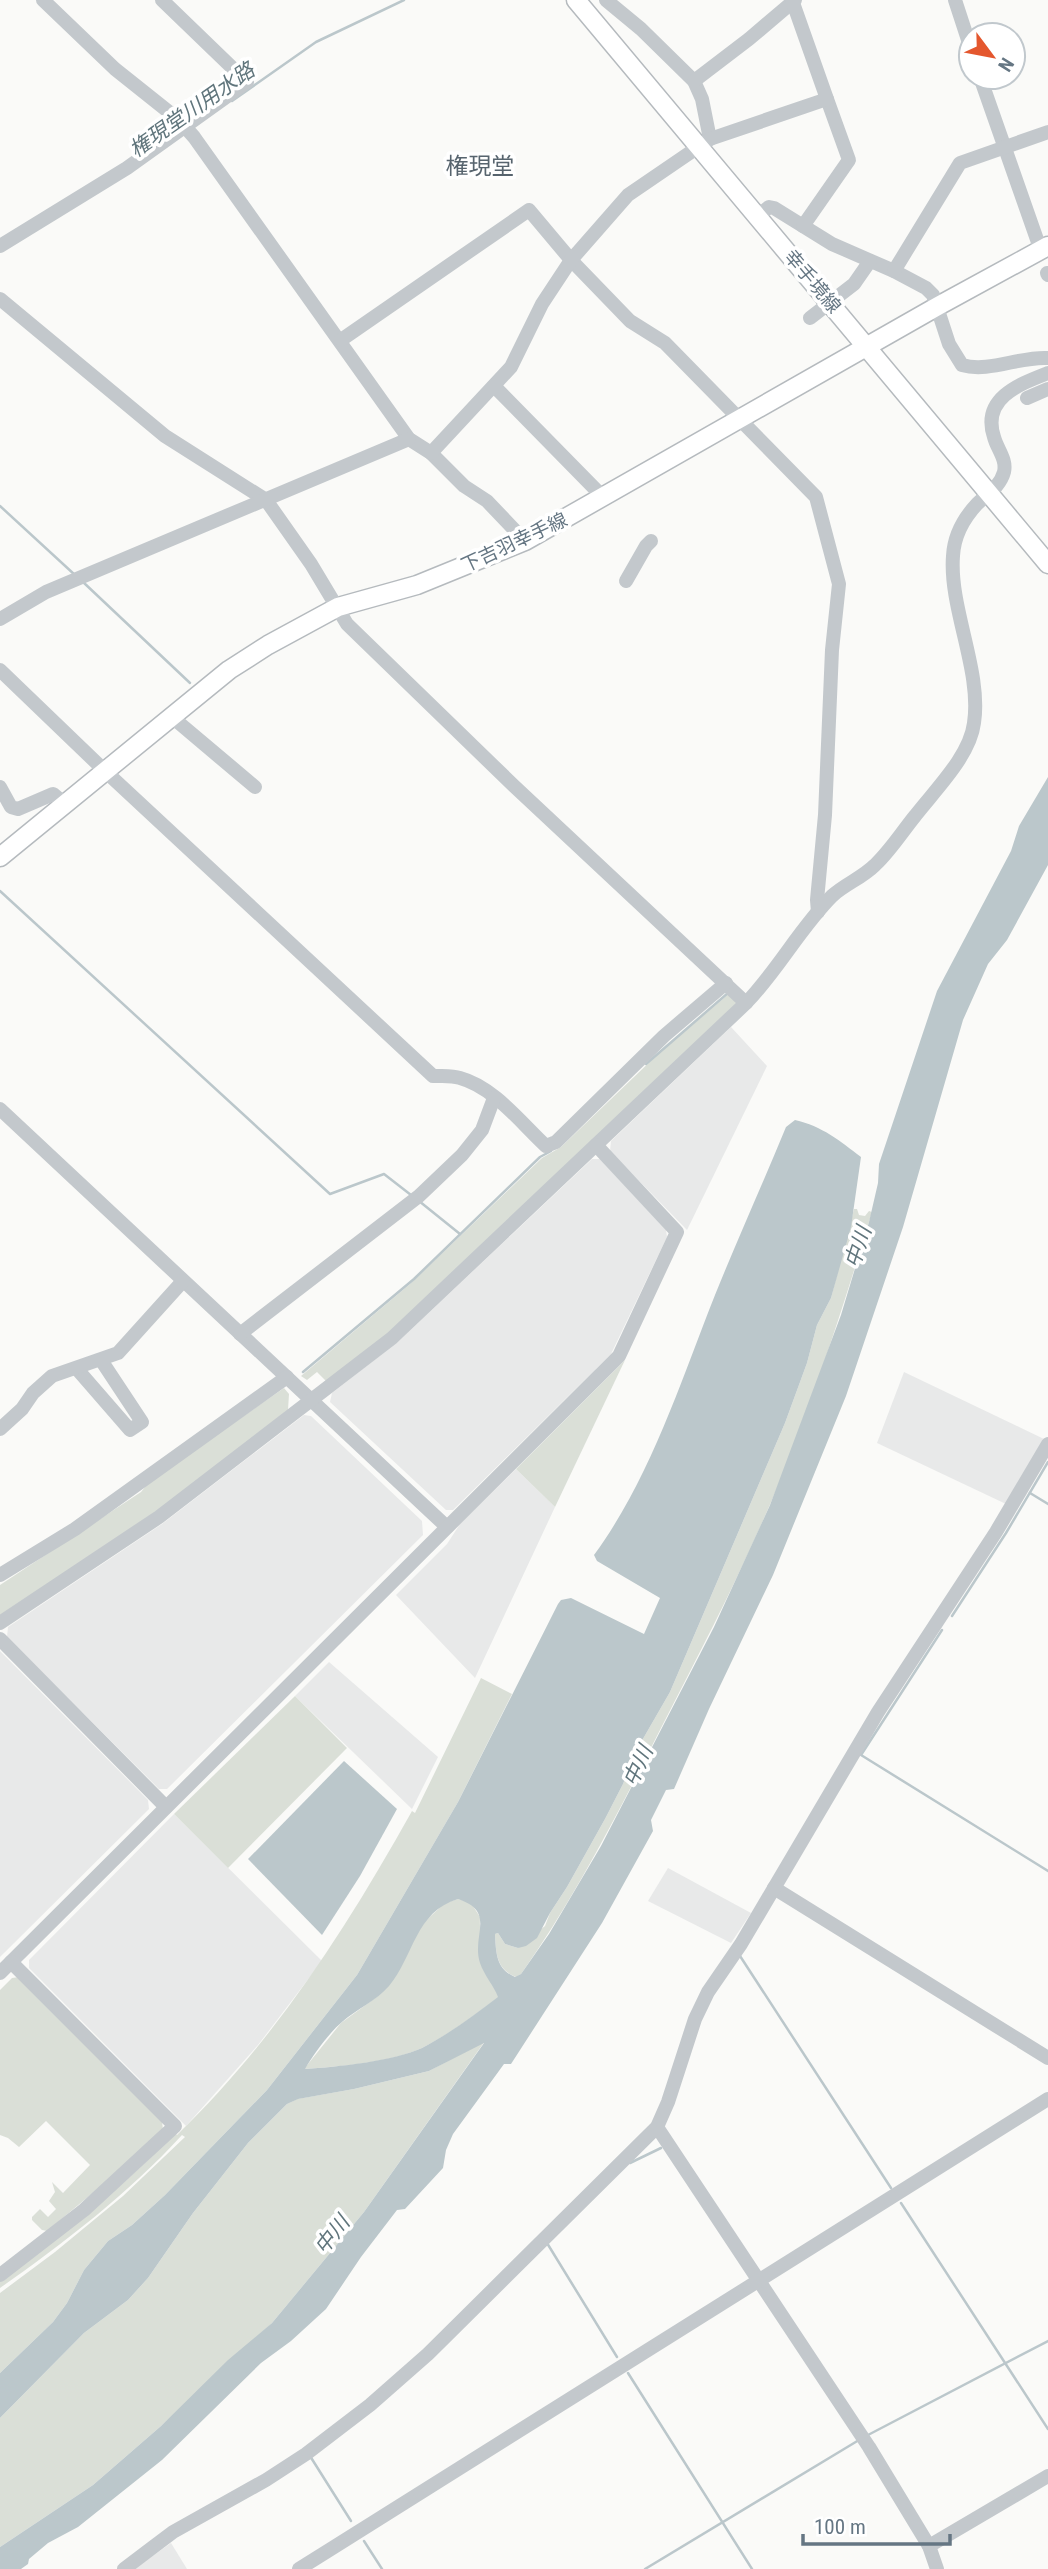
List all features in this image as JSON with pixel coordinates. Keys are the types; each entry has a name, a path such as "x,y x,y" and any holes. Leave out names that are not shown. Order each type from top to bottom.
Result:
{"main road":[{"name":"幸手境線","path":"576,0 704,143 758,216 1048,564"},
{"name":"下吉羽幸手線","path":"0,857 229,670 268,645 338,607 417,585 525,541 1044,248"}],"street":[{"path":"43,0 115,69 185,127 410,439 431,453 464,486 488,501 525,541"},
{"path":"0,246 127,169 247,82 162,0"},
{"path":"606,0 641,29 694,81 702,99 704,143"},
{"path":"955,0 962,21"},
{"path":"694,81 793,1 849,160 803,226"},
{"path":"986,91 1004,148 1044,248"},
{"path":"431,453 511,367 542,304 571,260 628,195 704,143 827,99"},
{"path":"894,271 960,163 1048,132"},
{"path":"758,216 769,207 774,208 832,244 926,288 933,295 949,344 962,365 982,367 1048,358"},
{"path":"341,340 529,210 571,260 630,321 665,343 816,497 839,584 832,650 818,912"},
{"path":"810,318 855,284 870,261"},
{"path":"0,299 165,436 266,500 311,564 347,624 487,760 746,1003"},
{"path":"0,1623 159,1517 392,1338 746,1003 765,984 818,912 841,889 876,864 961,756 972,733 975,714 973,690 952,557 960,527 968,515 998,485 1004,470 1004,461 992,430 998,403 1004,394 1017,385 1048,373"},
{"path":"494,386 603,497"},
{"path":"1027,398 1048,389"},
{"path":"0,619 46,593 410,439"},
{"path":"626,581 646,546 652,541"},
{"path":"0,670 433,1076 458,1077 473,1083 495,1098 546,1146 556,1142 664,1036 726,983"},
{"path":"172,717 254,787"},
{"path":"0,787 11,807 18,809 53,794 65,804"},
{"path":"240,1334 419,1196 462,1155 481,1130 495,1098"},
{"path":"0,1109 447,1527"},
{"path":"0,1973 619,1356 677,1233 596,1144"},
{"path":"0,1429 52,1376 118,1353 183,1281"},
{"path":"77,1369 130,1430 142,1422 101,1360"},
{"path":"0,1576 75,1529 287,1377"},
{"path":"124,2569 173,2532 266,2480 306,2454 370,2405 428,2354 657,2127 695,2019 708,1992 741,1944 878,1712 996,1532 1048,1444"},
{"path":"0,1639 166,1807"},
{"path":"774,1888 1048,2058"},
{"path":"0,2275 84,2210 175,2126 11,1962"},
{"path":"299,2569 1048,2099"},
{"path":"657,2127 863,2437 929,2546 937,2569"},
{"path":"929,2546 1048,2476"}],"shaded area":[{"path":"1048,777 1048,865 1007,940 988,964 963,1020 903,1227 846,1396 773,1575 674,1789 666,1790 651,1820 653,1831 602,1923 511,2064 504,2064 453,2134 446,2150 443,2168 405,2209 397,2210 326,2309 291,2341 261,2363 162,2460 78,2527 48,2543 21,2569 0,2569 0,2547 93,2485 272,2323 364,2212 484,2043 429,2071 298,2099 287,2104 248,2143 193,2213 148,2278 128,2300 84,2333 0,2418 0,2373 53,2322 67,2303 84,2270 108,2241 132,2225 165,2195 267,2090 357,1975 458,1802 561,1600 571,1598 644,1634 660,1598 597,1561 594,1555 632,1494 648,1462 786,1127 795,1120 814,1126 861,1157 851,1227 831,1298 817,1325 807,1363 785,1423 670,1692 636,1751 605,1819 537,1938 518,1948 505,1944 498,1933 495,1934 498,1960 509,1974 515,1977 521,1974 549,1934 601,1846 714,1627 770,1505 841,1315 869,1222 878,1183 879,1164 937,991 1011,851 1019,826","holes":["458,1899 470,1904 480,1918 480,1963 498,1997 442,2037 410,2053 365,2063 305,2069 337,2027 389,1986 424,1924 433,1914"]},
{"path":"730,993 737,1004 386,1336 326,1381 317,1372 307,1380 301,1376 410,1284 542,1158 561,1147 658,1054"},
{"path":"731,1027 767,1066 687,1230 610,1151 611,1141"},
{"path":"592,1159 600,1159 666,1230 667,1237 611,1354 453,1510 446,1510 330,1402 332,1393 401,1339"},
{"path":"854,1209 857,1209 859,1215 865,1216 869,1211 872,1212 816,1386 766,1514 723,1606 578,1884 521,1974 516,1977 509,1974 501,1965 497,1954 495,1934 498,1933 505,1944 518,1948 545,1926 605,1819 636,1751 670,1692 785,1423 807,1363 817,1325 831,1298"},
{"path":"625,1360 555,1507 516,1469"},
{"path":"904,1372 1044,1439 1006,1504 877,1443"},
{"path":"284,1388 289,1394 288,1410 161,1508 0,1617 0,1585 141,1492 150,1481"},
{"path":"304,1415 311,1416 422,1521 423,1535 167,1789 159,1789 7,1637 8,1627 162,1524"},
{"path":"516,1469 555,1507 475,1678 396,1595 447,1544 460,1524"},
{"path":"0,1651 148,1800 149,1809 0,1957"},
{"path":"329,1662 438,1757 412,1809 295,1696"},
{"path":"481,1678 512,1694 458,1802 357,1975 267,2090 165,2195 132,2225 108,2241 84,2270 67,2303 53,2322 0,2373 0,2293 123,2196 185,2137 182,2135 118,2197 72,2235 0,2288 0,2281 90,2211 175,2133 177,2135 246,2061 306,1982 361,1898 412,1811 415,1813"},
{"path":"295,1696 347,1748 228,1868 174,1814"},
{"path":"344,1761 397,1809 360,1876 322,1935 248,1859"},
{"path":"174,1814 322,1961 258,2045 186,2126 29,1968 29,1960"},
{"path":"668,1868 751,1913 731,1943 648,1901"},
{"path":"458,1899 471,1903 480,1917 484,1958 499,1997 442,2037 410,2053 364,2063 304,2069 341,2023 378,1996 422,1924 445,1903"},
{"path":"19,1977 162,2121 163,2130 47,2231 42,2230 32,2217 40,2209 48,2217 56,2209 49,2201 55,2192 52,2182 63,2193 90,2165 46,2121 19,2147 0,2135 0,1990 12,1978"},
{"path":"485,2041 364,2212 272,2323 93,2485 0,2547 0,2418 84,2333 128,2300 148,2278 193,2213 248,2143 287,2104 297,2099 429,2071"},
{"path":"171,2543 187,2569 134,2569"}],"waterway":[{"name":"権現堂川用水路","path":"232,101 316,42 404,0"},
{"path":"0,506 75,575"},
{"path":"83,582 190,683"},
{"path":"0,891 330,1194 384,1174 411,1195"},
{"path":"646,1064 728,993"},
{"path":"303,1372 414,1279 540,1157 551,1151"},
{"path":"419,1201 460,1234"},
{"path":"952,1616 1048,1462"},
{"path":"1030,1493 1048,1504"},
{"path":"942,1630 861,1755 1048,1871"},
{"path":"740,1956 891,2188"},
{"path":"630,2163 661,2148"},
{"path":"901,2203 1048,2429"},
{"path":"547,2243 617,2357"},
{"path":"868,2435 1048,2341"},
{"path":"628,2373 752,2569"},
{"path":"645,2569 859,2440"},
{"path":"310,2456 351,2521"},
{"path":"364,2541 382,2569"}],"district":[{"name":"権現堂","path":"480,166"}],"water label":[{"name":"中川","path":"858,1247"},
{"name":"中川","path":"638,1766"},
{"name":"中川","path":"332,2235"}]}
